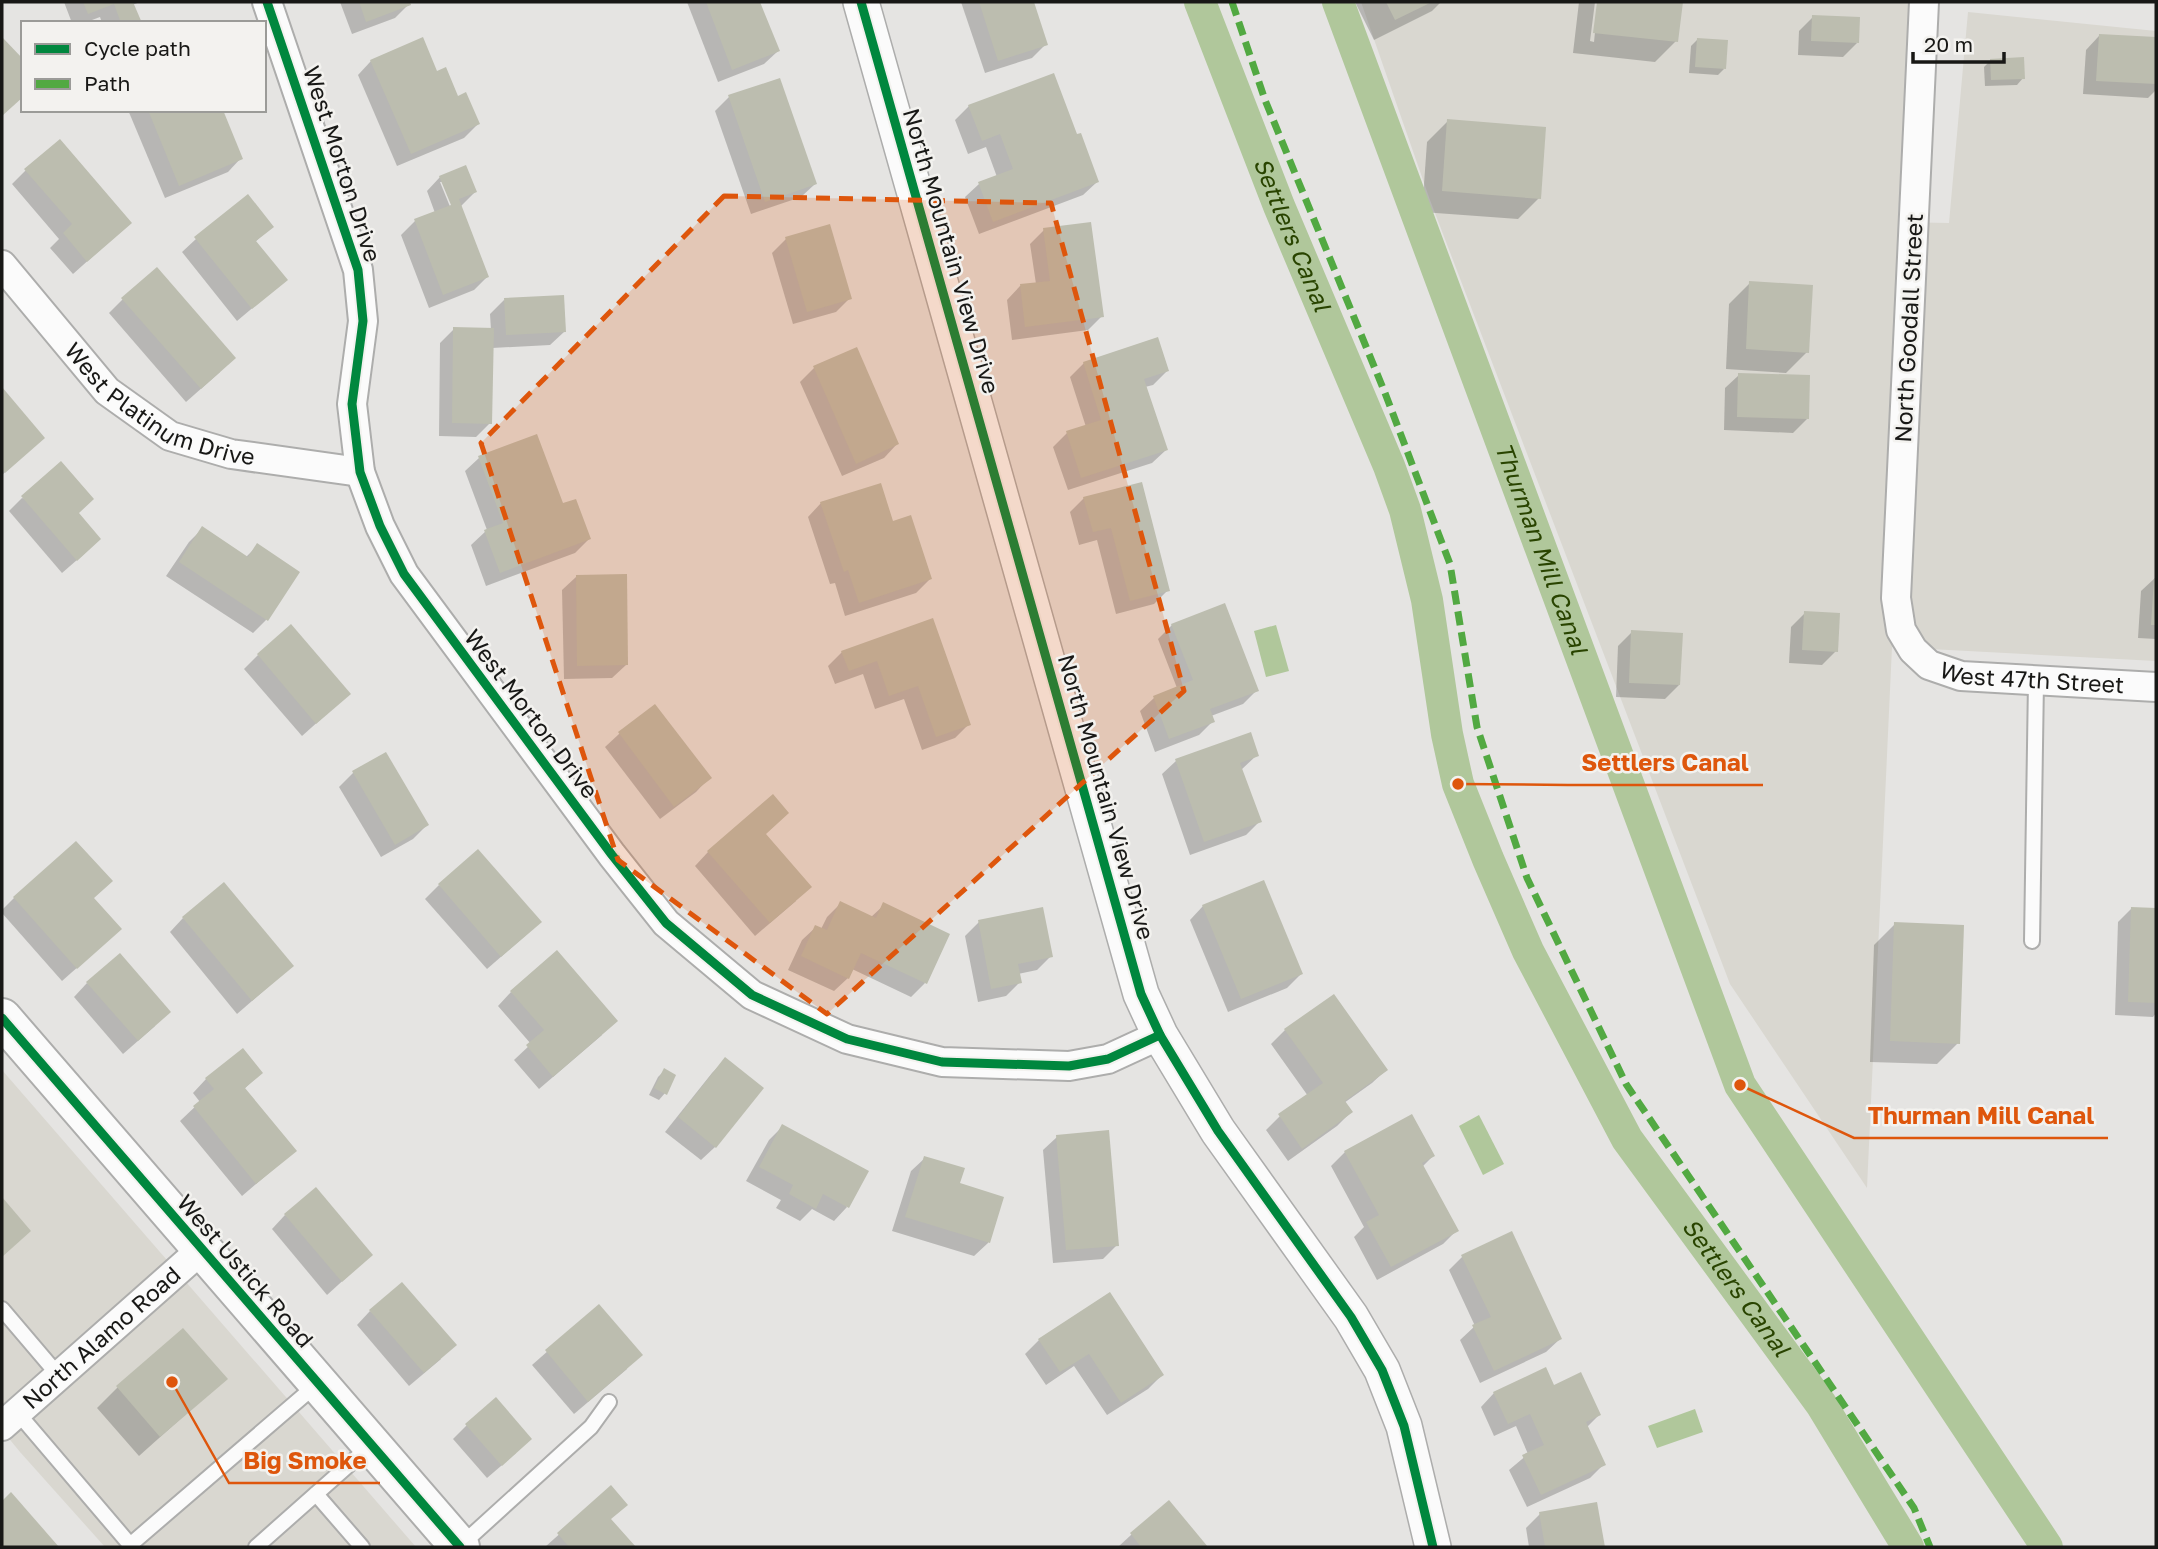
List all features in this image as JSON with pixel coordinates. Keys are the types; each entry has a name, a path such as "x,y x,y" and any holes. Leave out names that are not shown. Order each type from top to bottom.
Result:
{"main road":[{"name":"West Ustick Road","path":"4,1026 460,1547"}],"street":[{"name":"West Morton Drive","path":"267,2 358,270 363,321 352,404 360,472 380,526 404,574 603,844 666,923 752,995 847,1039 942,1062 1069,1066 1108,1059 1160,1035"},
{"name":"North Mountain View Drive","path":"861,2 1141,994 1160,1035 1218,1131 1351,1317 1382,1370 1404,1426 1433,1547"},
{"name":"North Goodall Street","path":"1913,650 1901,630 1896,598 1924,2"},
{"name":"West Platinum Drive","path":"2,265 107,391 170,436 231,454 360,472"},
{"name":"West 47th Street","path":"1913,650 1929,665 1961,676 2156,687"},
{"name":"North Alamo Road","path":"10,1419 201,1250"}],"lane":[{"path":"2032,941 2036,681"},
{"path":"2,1309 59,1376"},
{"path":"10,1419 131,1546 317,1384"},
{"path":"460,1547 591,1427 609,1402"},
{"path":"256,1547 371,1445"},
{"path":"316,1494 362,1547"}],"highlighted area":[{"path":"724,196 1051,203 1184,691 827,1014 618,860 481,443"}],"shaded area":[{"path":"1361,2 1910,2 1898,222 1949,223 1968,12 2156,31 2156,661 1892,647 1867,1188 1730,984 1430,200"},
{"path":"1276,625 1289,671 1266,677 1254,631"},
{"path":"2,1070 416,1547 105,1547 20,1452 2,1430"},
{"path":"1479,1115 1504,1164 1483,1175 1459,1126"},
{"path":"1695,1409 1703,1432 1657,1448 1648,1426"}],"building":[{"path":"83,2 133,2 141,21 120,21 114,4 88,14"},
{"path":"359,2 410,2 411,5 366,22"},
{"path":"706,2 760,2 780,51 732,70"},
{"path":"979,2 1034,2 1048,45 998,61"},
{"path":"1386,2 1432,2 1395,20"},
{"path":"1597,2 1683,2 1678,42 1593,33"},
{"path":"1812,15 1860,17 1859,43 1811,41"},
{"path":"2099,34 2156,37 2156,84 2096,81"},
{"path":"2,37 21,57 21,99 2,116"},
{"path":"423,37 437,71 446,67 458,96 466,92 480,124 411,154 370,60"},
{"path":"1697,38 1728,40 1726,69 1695,67"},
{"path":"2024,57 2025,79 1991,80 1990,59"},
{"path":"1054,73 1099,182 993,222 978,182 1013,169 1000,134 982,141 968,105"},
{"path":"780,78 817,184 765,202 728,95"},
{"path":"149,112 224,112 243,159 179,186"},
{"path":"1447,119 1546,127 1541,199 1442,191"},
{"path":"60,139 132,223 87,262 63,233 72,224 24,169"},
{"path":"466,165 477,192 459,199 489,277 443,295 414,219 451,205 439,176"},
{"path":"248,194 274,227 256,241 288,280 252,309 194,237"},
{"path":"1091,222 1104,317 1025,327 1020,284 1050,281 1043,228"},
{"path":"830,224 852,299 807,312 785,237"},
{"path":"157,267 236,358 201,389 121,298"},
{"path":"1749,281 1813,285 1809,353 1746,349"},
{"path":"564,295 566,332 506,335 504,298"},
{"path":"453,327 494,328 492,424 452,423"},
{"path":"1158,337 1169,371 1144,379 1168,450 1081,478 1066,431 1101,420 1083,362"},
{"path":"857,347 899,444 856,464 813,366"},
{"path":"1738,373 1810,375 1809,419 1737,417"},
{"path":"2,387 45,438 5,473 2,469"},
{"path":"537,434 563,503 576,499 591,539 500,573 484,530 503,523 478,456"},
{"path":"61,461 94,499 79,513 101,539 77,561 21,496"},
{"path":"1142,482 1170,591 1130,601 1111,528 1093,532 1083,497"},
{"path":"881,483 893,521 911,515 932,579 859,603 848,570 844,572 820,502"},
{"path":"202,526 248,557 257,543 300,572 268,621 179,562"},
{"path":"627,574 628,665 577,666 576,575"},
{"path":"2154,579 2156,625 2151,625"},
{"path":"1225,603 1259,691 1210,709 1215,722 1169,739 1153,696 1193,680 1171,624"},
{"path":"1804,611 1840,613 1838,652 1802,650"},
{"path":"933,618 971,725 936,737 918,686 889,696 877,661 849,671 841,651"},
{"path":"291,624 351,694 316,724 257,654"},
{"path":"1631,630 1683,633 1680,685 1629,683"},
{"path":"655,704 712,778 674,807 618,732"},
{"path":"1251,732 1259,756 1240,763 1262,822 1204,842 1175,759"},
{"path":"386,752 429,825 395,845 352,771"},
{"path":"773,794 789,813 766,834 812,887 770,923 707,851"},
{"path":"76,841 113,881 94,898 122,929 77,969 13,897"},
{"path":"478,849 542,922 501,957 438,884"},
{"path":"1264,880 1303,974 1241,999 1202,905"},
{"path":"224,882 294,966 252,1001 182,917"},
{"path":"840,901 876,918 883,902 950,934 927,984 861,953 849,979 801,956 815,925 827,930"},
{"path":"1043,907 1053,957 1018,964 1022,983 991,989 978,920"},
{"path":"2131,907 2156,908 2156,1003 2128,1002"},
{"path":"1894,922 1964,925 1960,1044 1890,1041"},
{"path":"557,950 618,1021 553,1077 526,1045 544,1030 510,991"},
{"path":"120,953 171,1012 138,1041 86,982"},
{"path":"1334,994 1388,1070 1345,1101 1353,1112 1302,1149 1278,1114 1323,1083 1284,1029"},
{"path":"243,1048 263,1073 245,1088 297,1151 256,1184 193,1106 214,1089 205,1078"},
{"path":"725,1057 764,1088 716,1148 678,1117"},
{"path":"664,1068 676,1075 667,1095 654,1088"},
{"path":"1412,1114 1435,1156 1422,1163 1459,1231 1391,1267 1366,1222 1379,1215 1344,1151"},
{"path":"782,1124 869,1171 849,1208 823,1194 816,1209 789,1194 793,1185 759,1167"},
{"path":"1109,1130 1119,1246 1066,1250 1056,1135"},
{"path":"924,1156 965,1168 960,1183 1004,1197 990,1243 905,1217"},
{"path":"316,1187 373,1255 342,1282 284,1214"},
{"path":"2,1197 31,1231 2,1257"},
{"path":"1512,1231 1562,1339 1494,1371 1472,1325 1491,1317 1461,1255"},
{"path":"402,1282 457,1345 424,1373 369,1310"},
{"path":"1110,1292 1164,1375 1121,1403 1089,1354 1060,1372 1038,1339"},
{"path":"599,1304 643,1355 588,1402 545,1350"},
{"path":"183,1328 228,1379 160,1437 116,1386"},
{"path":"1546,1367 1554,1385 1581,1372 1601,1415 1586,1422 1606,1465 1541,1495 1522,1455 1544,1445 1530,1414 1508,1424 1493,1392"},
{"path":"496,1397 532,1439 502,1466 465,1424"},
{"path":"611,1485 628,1505 611,1519 636,1547 569,1547 557,1533"},
{"path":"11,1492 59,1547 2,1547 2,1501"},
{"path":"1169,1500 1208,1547 1141,1547 1130,1533"},
{"path":"1597,1502 1605,1547 1545,1547 1539,1512"}],"waterway":[{"name":"Settlers Canal","path":"1200,2 1279,206 1405,510 1427,600 1447,734 1458,784 1528,951 1627,1139 1821,1404 1908,1547"},
{"name":"Thurman Mill Canal","path":"1338,2 1740,1085 2047,1547"}],"marked path":[{"path":"1232,2 1265,100 1385,393 1450,564 1477,727 1527,878 1626,1084 1914,1508 1930,1547"}],"cycle path":[{"path":"267,2 358,270 363,321 352,404 360,472 380,526 404,574 612,855 666,923 752,995 847,1039 942,1062 1069,1066 1108,1059 1160,1035"},
{"path":"861,2 1141,994 1160,1035 1218,1131 1351,1317 1382,1370 1404,1426 1433,1547"},
{"path":"2,1018 460,1547"}],"place":[{"name":"Settlers Canal","path":"1458,784"},
{"name":"Thurman Mill Canal","path":"1740,1085"},
{"name":"Big Smoke","path":"172,1382"}]}
